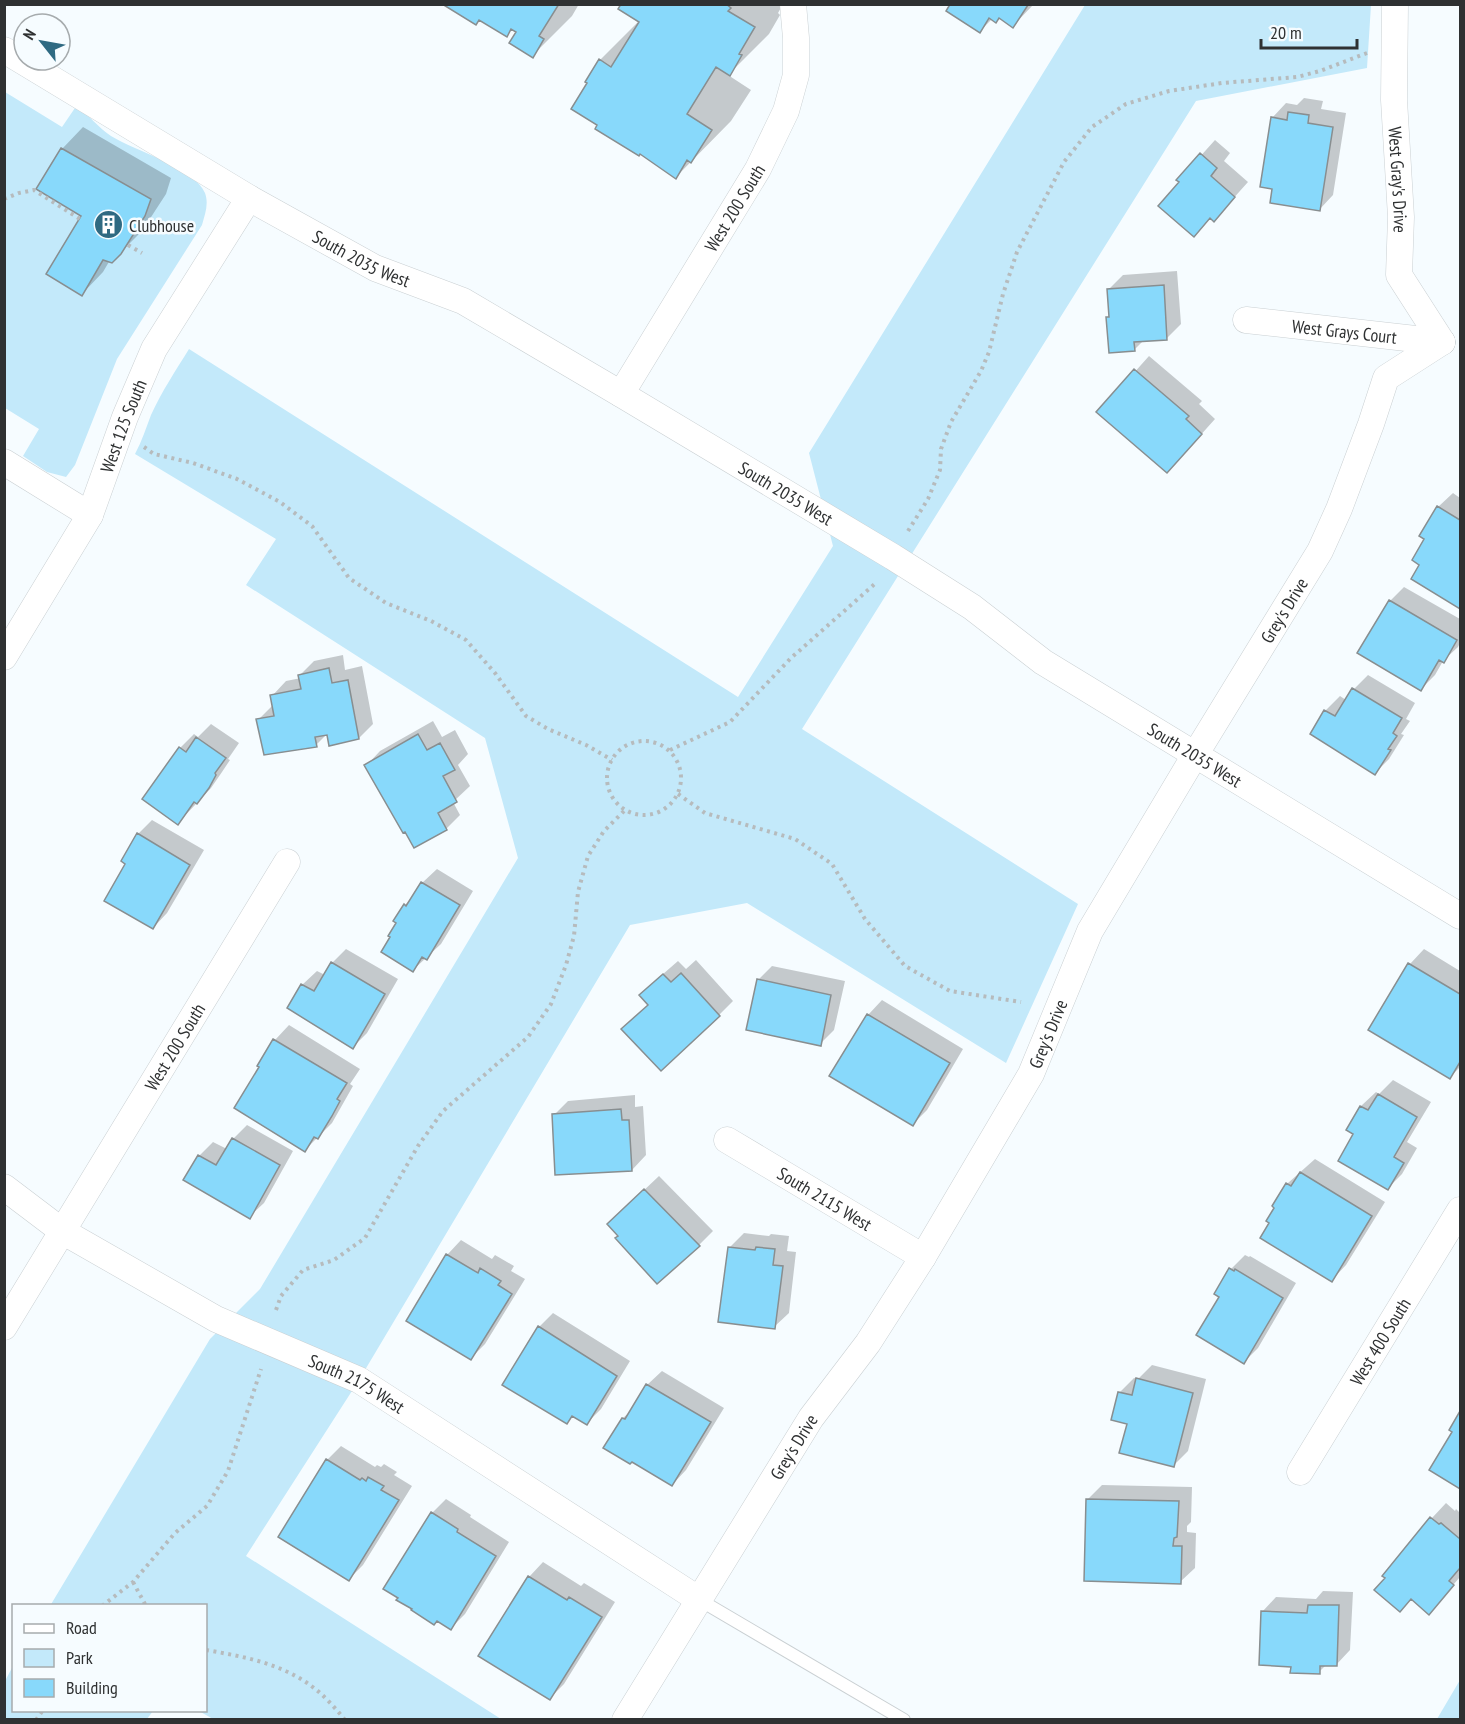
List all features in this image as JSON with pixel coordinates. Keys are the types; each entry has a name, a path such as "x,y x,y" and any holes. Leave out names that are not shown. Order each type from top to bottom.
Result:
{"street":[{"name":"West 200 South","path":"621,394 758,169 786,111 796,75 793,4"},
{"name":"West Gray's Drive","path":"1395,4 1394,100 1401,217 1399,275 1442,342"},
{"name":"South 2035 West","path":"4,50 249,198 375,268 463,301 621,394 893,557 972,607 1043,662 1461,916"},
{"name":"West 125 South","path":"4,657 90,515 125,417 154,349 249,198"},
{"name":"West Grays Court","path":"1246,320 1442,342"},
{"name":"Grey's Drive","path":"625,1719 811,1418 868,1343 923,1257 1031,1074 1090,931 1195,754 1320,551 1343,498 1386,378 1442,342"},
{"path":"4,462 90,515"},
{"name":"West 200 South","path":"4,1327 287,862"},
{"name":"South 2115 West","path":"727,1140 923,1257"},
{"name":"South 2175 West","path":"4,1187 62,1231 216,1319 359,1380 698,1599"},
{"name":"West 400 South","path":"1300,1472 1461,1210"}],"lane":[{"path":"698,1599 904,1719"}],"path":[{"path":"908,531 928,499 940,470 941,448 951,422 981,371 989,352 1003,294 1017,252 1064,162 1092,127 1126,104 1169,91 1222,83 1297,77 1320,71 1368,52"},
{"path":"4,200 19,193 34,190 80,219"},
{"path":"128,245 142,253"},
{"path":"141,444 154,454 193,463 237,479 280,502 312,526 349,578 386,603 431,621 466,640 495,673 526,716 612,760"},
{"path":"670,750 687,744 729,722 791,658 875,585 881,576"},
{"path":"636,741 660,744 670,750 677,760 681,782 678,794 671,804 661,811 637,814 625,810 616,802 609,790 607,778 612,760 625,746 636,741"},
{"path":"678,794 705,813 795,839 832,864 865,919 905,966 950,991 1021,1002"},
{"path":"276,1310 281,1296 303,1270 334,1260 365,1238 418,1146 443,1111 528,1037 551,1004 566,965 574,936 578,892 588,856 604,831 625,810"},
{"path":"103,1604 133,1582 175,1533 207,1506 228,1471 263,1362"},
{"path":"133,1582 145,1604"},
{"path":"207,1650 256,1659 289,1672 319,1692 345,1719"}],"green space":[{"path":"1085,5 1371,5 1367,68 1196,101 802,729 1078,904 1006,1063 747,903 630,925 359,1380 246,1556 501,1719 213,1719 201,1712 207,1712 207,1604 51,1604 210,1339 260,1289 518,858 485,738 246,585 276,539 135,454 155,406 189,349 738,697 833,546 809,453"},
{"path":"5,92 62,127 77,105 111,136 189,176 199,184 207,201 202,225 117,359 75,465 66,477 47,472 23,456 39,429 5,408"},
{"path":"12,1668 12,1712 152,1712 147,1719 5,1719 5,1681"},
{"path":"1460,1680 1460,1719 1437,1719"}],"building":[{"path":"442,4 559,4 539,36 544,39 533,58 509,43 516,32 511,29 507,37 479,20 476,25"},
{"path":"621,4 726,4 731,8 728,11 755,27 739,54 742,55 730,76 716,67 687,114 712,130 691,163 687,160 676,179 640,154 639,156 595,129 597,125 571,109 599,59 611,67 639,22 618,9"},
{"path":"947,4 1028,5 1013,28 999,18 996,23 989,18 980,33 946,11 949,6"},
{"path":"1288,112 1309,115 1308,123 1333,127 1320,211 1270,203 1272,189 1260,187 1271,117 1287,120"},
{"name":"Clubhouse","path":"61,148 151,199 145,216 121,254 112,263 103,260 82,296 46,274 81,216 36,189"},
{"path":"1200,153 1217,168 1211,176 1235,197 1214,222 1210,218 1194,237 1158,206 1179,182 1176,180"},
{"path":"1164,285 1167,340 1134,342 1135,351 1109,353 1106,317 1109,317 1107,289"},
{"path":"1134,369 1189,416 1186,419 1202,434 1167,473 1096,412"},
{"path":"1437,506 1460,520 1460,609 1411,579 1419,565 1412,560 1424,539 1419,536"},
{"path":"1389,600 1457,640 1444,663 1439,660 1421,691 1357,653"},
{"path":"329,668 332,683 348,680 359,739 329,746 327,735 315,737 317,747 264,755 256,719 274,716 270,695 301,689 298,675"},
{"path":"1352,688 1402,718 1393,733 1397,736 1388,749 1391,750 1375,775 1310,734 1324,710 1335,716"},
{"path":"418,734 427,750 440,743 455,770 443,776 457,802 438,813 447,830 414,848 364,765"},
{"path":"196,737 226,758 215,773 209,788 197,804 194,802 178,825 142,799 179,747 186,752"},
{"path":"137,833 190,865 153,929 104,901 125,864 121,861"},
{"path":"421,882 460,905 427,960 422,957 413,972 381,952 396,923 393,921 404,904 406,906"},
{"path":"331,962 385,994 353,1049 287,1008 301,984 314,991"},
{"path":"1408,963 1460,994 1460,1062 1450,1079 1368,1030"},
{"path":"681,973 720,1016 661,1071 621,1029 648,1005 639,995 663,974 671,982"},
{"path":"757,979 831,995 821,1046 746,1030"},
{"path":"867,1014 950,1063 913,1126 829,1076"},
{"path":"273,1039 347,1083 337,1099 340,1101 318,1139 314,1137 305,1152 234,1108"},
{"path":"1378,1094 1417,1117 1394,1157 1404,1163 1388,1190 1338,1161 1353,1134 1346,1130 1360,1106 1368,1110"},
{"path":"621,1109 622,1120 629,1120 632,1171 555,1175 552,1114"},
{"path":"232,1138 280,1165 250,1219 183,1180 198,1155 216,1165"},
{"path":"1300,1172 1372,1216 1332,1282 1260,1238 1269,1223 1266,1221 1274,1208 1272,1206 1286,1183 1291,1186"},
{"path":"644,1189 700,1246 657,1284 615,1238 618,1236 607,1224"},
{"path":"728,1247 755,1250 756,1247 775,1249 773,1265 783,1266 775,1329 718,1322"},
{"path":"446,1254 478,1273 480,1268 501,1281 498,1285 512,1294 471,1360 406,1321"},
{"path":"1229,1268 1234,1271 1235,1269 1283,1298 1244,1364 1196,1335 1219,1297 1214,1294"},
{"path":"538,1326 617,1376 587,1425 572,1416 567,1424 502,1385"},
{"path":"1136,1378 1193,1393 1174,1467 1119,1453 1127,1424 1111,1420 1118,1392 1132,1395"},
{"path":"646,1384 711,1422 672,1486 603,1448 622,1418 625,1419"},
{"path":"1460,1411 1460,1489 1429,1470 1452,1432 1449,1430"},
{"path":"326,1459 360,1480 362,1478 366,1481 368,1477 384,1486 381,1490 399,1500 349,1581 278,1537"},
{"path":"1086,1499 1179,1501 1177,1537 1174,1538 1173,1546 1182,1546 1181,1584 1084,1581"},
{"path":"431,1512 458,1529 457,1532 496,1556 451,1630 437,1621 434,1625 383,1589"},
{"path":"1430,1517 1460,1539 1460,1568 1449,1581 1454,1585 1429,1615 1411,1599 1400,1612 1374,1590 1385,1578 1382,1576"},
{"path":"528,1576 567,1600 569,1597 602,1617 550,1700 478,1656"},
{"path":"1308,1605 1339,1605 1337,1666 1320,1666 1320,1674 1290,1673 1291,1667 1259,1665 1261,1611 1307,1613"}],"place":[{"name":"Clubhouse","path":"108,225"}]}
